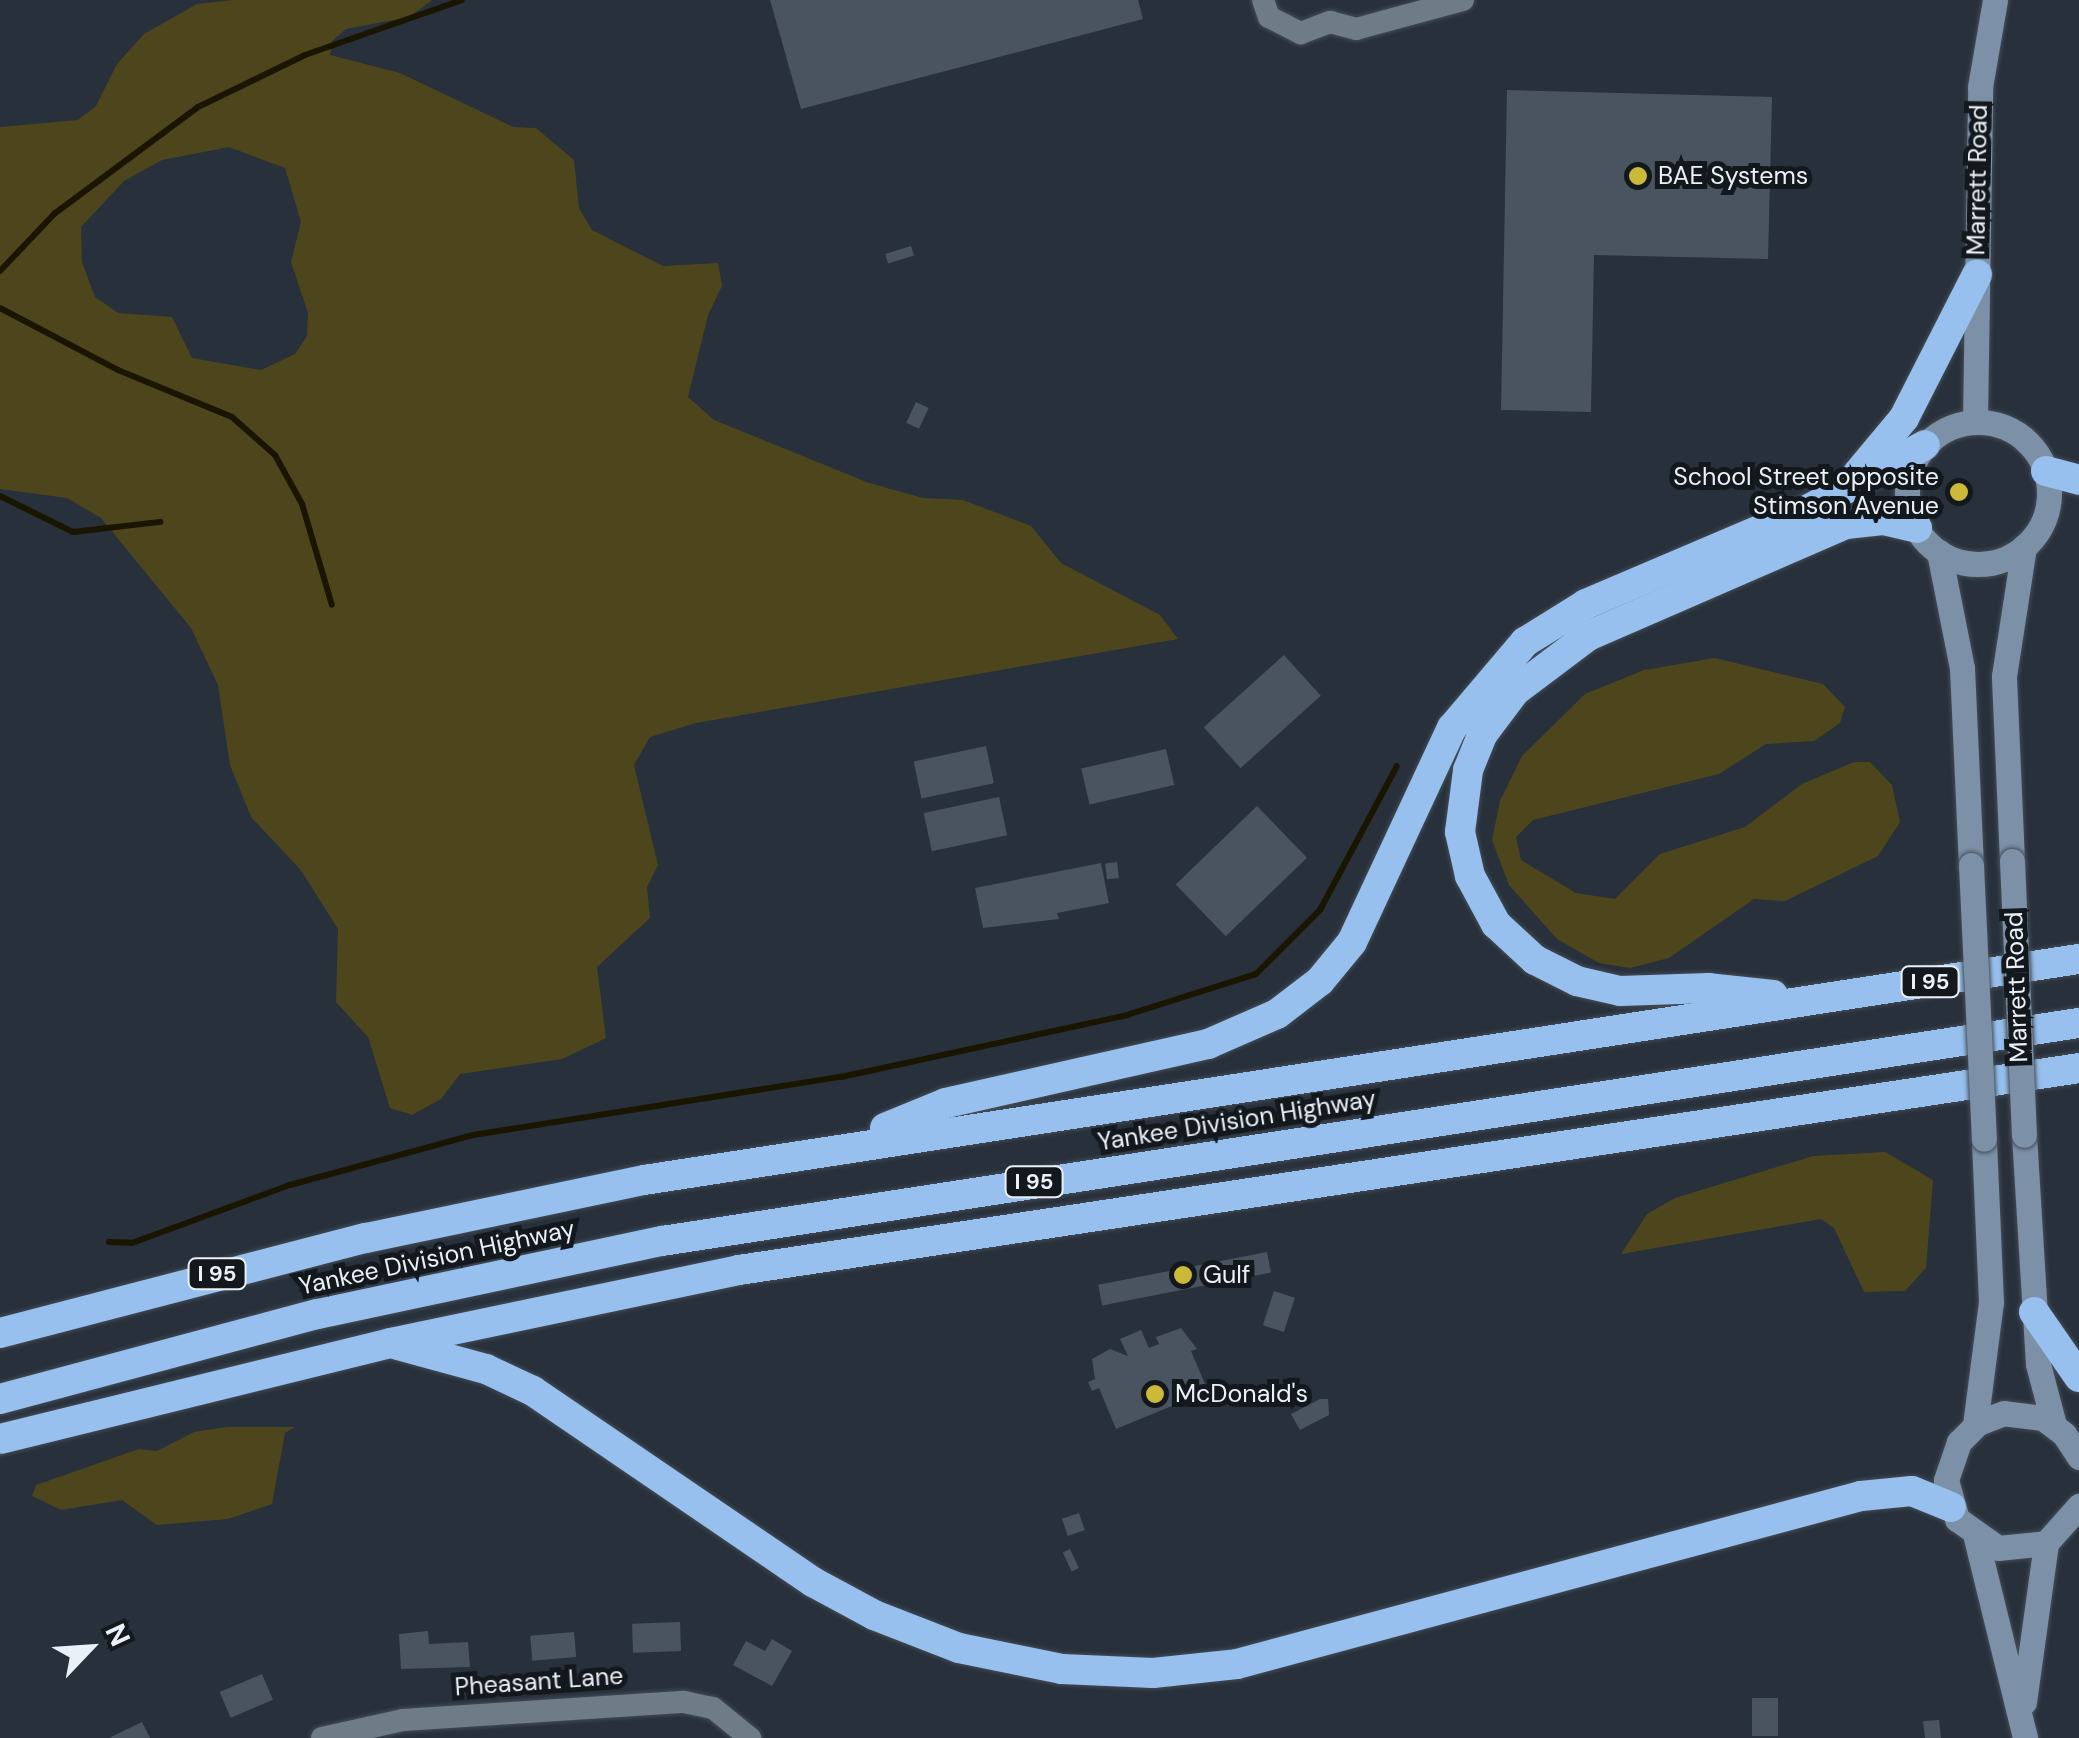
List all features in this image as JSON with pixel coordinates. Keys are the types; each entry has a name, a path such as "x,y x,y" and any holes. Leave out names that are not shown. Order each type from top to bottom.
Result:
{"highway":[{"path":"1820,504 1894,433 1977,275"},
{"path":"838,1148 946,1103 1195,1047 1278,1014 1320,981 1358,934 1448,736 1502,664 1586,604 1820,504 1925,445"},
{"path":"2046,471 2079,480"},
{"path":"1816,999 1709,988 1631,993 1577,981 1544,966 1506,935 1475,887 1460,832 1464,783 1482,735 1506,702 1548,662 1588,636 1846,524 1883,520 1917,528"},
{"name":"Yankee Division Highway","path":"0,1333 366,1238 838,1148 2079,959"},
{"name":"Yankee Division Highway","path":"0,1399 335,1310 662,1241 2079,1023"},
{"path":"0,1440 390,1343 790,1262 2079,1068"},
{"path":"2034,1312 2079,1377"},
{"path":"390,1343 486,1369 534,1391 813,1582 874,1615 959,1648 1062,1669 1153,1673 1237,1664 1861,1496 1912,1491 1951,1507"}],"main road":[{"name":"Marrett Road","path":"1975,421 1980,86 1995,0"},
{"path":"1975,421 2013,430 2034,448 2046,471 2047,510 2024,547 1982,564 1939,552 1917,528 1908,482 1925,445 1948,428 1975,421"},
{"name":"Marrett Road","path":"2024,547 2004,676 2034,1312 2038,1364 2054,1425"},
{"name":"Marrett Road","path":"1939,552 1962,668 1991,1302 1975,1426"},
{"path":"2024,1728 1976,1538 1951,1507 1948,1466 1975,1426 2017,1412 2054,1425 2079,1457"},
{"path":"2024,1728 2046,1543 2079,1506"},
{"path":"1976,1538 2010,1550 2046,1543"}],"street":[{"path":"1263,0 1282,27 1301,32 1327,11 1356,29 1463,0"},
{"name":"Pheasant Lane","path":"322,1738 455,1715 684,1702 713,1708 750,1738"}],"shaded area":[{"path":"233,0 432,0 409,17 346,29 332,41 330,55 400,73 513,127 536,128 574,160 579,208 592,230 663,266 718,263 722,286 708,315 688,397 714,420 869,483 923,498 963,500 1031,526 1061,563 1160,615 1178,639 696,723 650,737 634,765 658,865 647,887 650,918 597,967 606,1038 562,1059 460,1074 441,1099 412,1115 390,1108 368,1037 336,1002 338,929 300,869 251,817 230,765 218,685 191,628 101,518 67,498 0,489 0,127 78,120 96,106 117,64 144,34 197,4","holes":["229,147 285,168 301,222 291,262 308,313 307,336 295,354 261,370 192,358 172,317 118,313 95,297 82,262 81,227 124,181 162,160"]},
{"path":"1715,658 1823,684 1845,707 1840,723 1814,741 1766,744 1719,774 1533,820 1516,837 1521,860 1576,893 1615,899 1660,854 1745,827 1802,784 1854,762 1870,762 1892,785 1900,822 1878,856 1785,901 1754,899 1669,958 1630,968 1599,963 1557,939 1509,885 1492,840 1500,801 1522,756 1585,694 1644,670"},
{"path":"1885,1152 1933,1180 1926,1268 1905,1291 1864,1292 1834,1228 1821,1219 1621,1254 1647,1214 1675,1198 1813,1156"},
{"path":"227,1427 295,1427 285,1433 272,1504 228,1519 157,1525 122,1500 61,1510 32,1496 36,1485 139,1449 157,1451 194,1432"}],"building":[{"path":"770,0 1138,0 1143,19 801,109"},
{"name":"BAE Systems","path":"1507,90 1772,97 1768,259 1594,255 1591,412 1501,410"},
{"path":"911,246 914,256 888,263 885,254"},
{"path":"916,402 929,408 919,429 906,423"},
{"path":"1284,655 1321,696 1241,768 1204,727"},
{"path":"986,746 994,783 922,799 914,761"},
{"path":"1166,749 1174,785 1090,805 1081,769"},
{"path":"999,797 1007,835 932,851 924,813"},
{"path":"1257,806 1307,858 1226,936 1176,884"},
{"path":"1117,862 1119,878 1107,879 1105,863"},
{"path":"1101,863 1109,903 1057,913 1059,919 983,928 975,888"},
{"name":"Gulf","path":"1267,1252 1271,1273 1102,1305 1098,1285"},
{"name":"Gulf","path":"1274,1291 1295,1298 1284,1332 1263,1325"},
{"path":"1181,1328 1197,1349 1191,1351 1208,1391 1116,1429 1099,1388 1092,1391 1088,1382 1095,1379 1092,1359 1110,1349 1128,1356 1120,1339 1141,1330 1149,1348 1159,1344 1156,1337"},
{"path":"1320,1399 1328,1399 1329,1415 1300,1430 1291,1414"},
{"path":"1079,1513 1085,1530 1068,1536 1062,1519"},
{"path":"1070,1549 1079,1568 1072,1571 1063,1552"},
{"path":"680,1622 681,1651 633,1653 632,1624"},
{"path":"428,1631 429,1644 468,1642 470,1667 401,1669 399,1634"},
{"path":"574,1632 576,1657 532,1661 530,1636"},
{"path":"772,1639 792,1651 772,1686 733,1665 746,1641 765,1651"},
{"path":"262,1674 273,1700 231,1718 220,1692"},
{"path":"1752,1698 1778,1698 1778,1736 1752,1736"},
{"path":"1939,1720 1941,1738 1925,1738 1923,1721"},
{"path":"142,1722 150,1738 109,1738"}],"waterway":[{"path":"0,271 54,214 198,107 305,55 462,0"},
{"path":"0,308 118,370 232,417 275,455 302,504 332,605"},
{"path":"0,496 73,532 160,522"},
{"path":"109,1242 132,1243 290,1185 473,1135 841,1077 1127,1015 1256,974 1320,910 1397,766"}],"place":[{"name":"BAE Systems","path":"1638,176"},
{"name":"School Street opposite Stimson Avenue","path":"1959,492"},
{"name":"Gulf","path":"1183,1275"},
{"name":"McDonald's","path":"1155,1394"}]}
